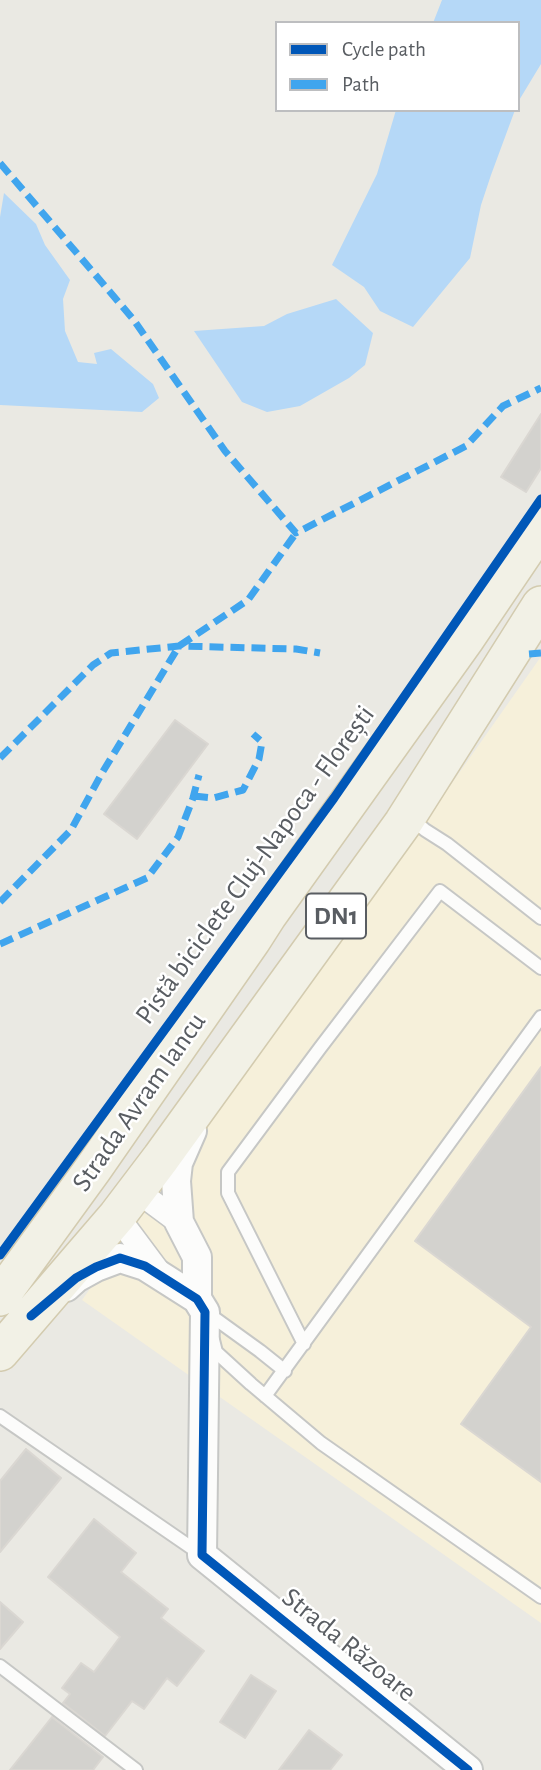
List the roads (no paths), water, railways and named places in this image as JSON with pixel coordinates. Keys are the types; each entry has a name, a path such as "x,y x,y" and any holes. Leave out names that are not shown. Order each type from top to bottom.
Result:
{"main road":[{"name":"Strada Avram Iancu","path":"0,1297 99,1160 541,527"},
{"name":"Strada Avram Iancu","path":"0,1352 126,1203 208,1093 408,816 541,605"}],"street":[{"path":"202,1555 201,1306 197,1257 179,1222 176,1181 178,1163 208,1093"},
{"path":"126,1203 179,1222"},
{"path":"126,1203 165,1280"},
{"path":"31,1315 76,1278 120,1258 145,1266 201,1306"},
{"name":"Strada Răzoare","path":"202,1555 468,1770"}],"lane":[{"path":"408,816 541,918"},
{"path":"304,1344 228,1193 228,1172 440,891 541,968"},
{"path":"265,1396 541,1017"},
{"path":"201,1306 285,1371"},
{"path":"201,1306 216,1352 320,1444 541,1597"},
{"name":"Strada Răzoare","path":"0,1416 202,1555"},
{"path":"0,1665 136,1770"}],"water":[{"path":"442,0 541,0 541,64 520,99 520,21 434,21"},
{"path":"395,112 514,112 481,205 470,258 413,327 380,311 364,287 332,265 377,174"},
{"path":"4,193 36,224 45,245 70,280 63,299 65,331 78,362 97,364 94,353 111,349 153,384 159,398 142,412 0,405 0,217"},
{"path":"336,299 373,333 365,365 349,378 300,406 267,412 242,402 194,331 264,326 287,314"}]}
